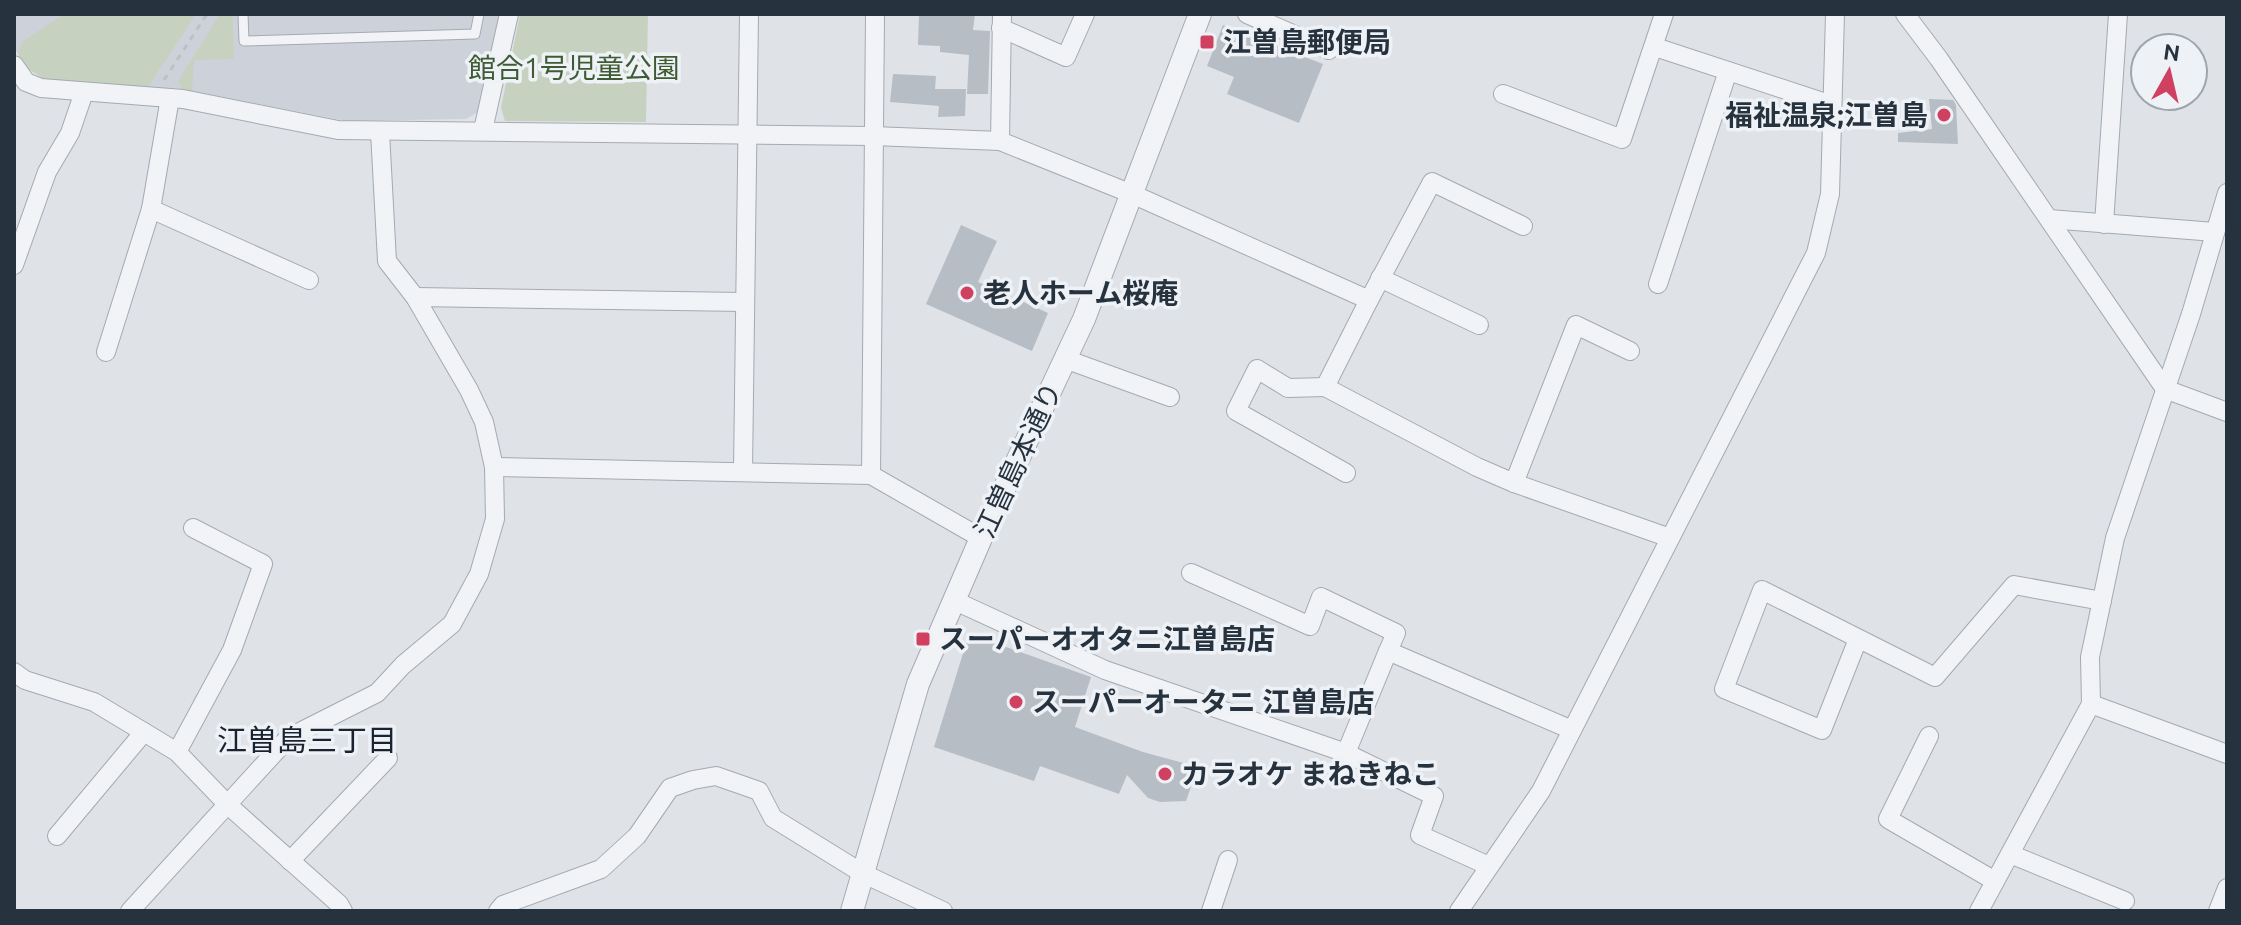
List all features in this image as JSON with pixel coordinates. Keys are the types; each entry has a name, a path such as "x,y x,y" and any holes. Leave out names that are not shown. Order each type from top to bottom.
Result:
{"street":[{"path":"483,130 509,14"},
{"path":"743,471 749,14"},
{"path":"871,475 875,14"},
{"path":"1000,141 1002,21 1066,57 1085,14"},
{"name":"江曽島本通り","path":"852,911 906,720 953,600 1084,319 1200,14"},
{"path":"1247,14 1329,50"},
{"path":"1503,94 1622,139 1664,14"},
{"path":"1459,911 1541,791 1816,253 1830,194 1835,14"},
{"path":"1905,14 2165,389 2227,412"},
{"path":"2104,224 2118,14"},
{"path":"1655,47 1832,105"},
{"path":"14,65 26,82 41,88 162,98 338,130 873,136 1000,141 1132,194 1369,300"},
{"path":"1658,284 1728,71"},
{"path":"14,265 47,172 70,133 84,92"},
{"path":"106,352 151,209 162,98"},
{"path":"130,911 288,738 377,693 403,665 452,624 479,574 495,519 494,467 484,422 415,297 387,261 380,132"},
{"path":"1325,387 1432,182 1523,226"},
{"path":"1981,910 2091,704 2090,657 2115,538 2227,193"},
{"path":"151,209 309,280"},
{"path":"2049,219 2215,232"},
{"path":"1380,278 1479,325"},
{"path":"415,297 744,302"},
{"path":"1514,483 1576,325 1630,351"},
{"path":"1065,359 1170,397"},
{"path":"1346,473 1236,411 1257,369 1288,388 1325,387 1477,467 1670,538"},
{"path":"494,467 871,475 981,538"},
{"path":"177,752 232,650 263,564 193,528"},
{"path":"1191,573 1310,626 1321,597 1396,633 1346,753"},
{"path":"1858,639 1822,730 1724,689 1762,590 1935,677 2014,585 2102,601"},
{"path":"953,600 1105,670 1346,753 1434,796 1420,835 1489,866"},
{"path":"1388,651 1572,730"},
{"path":"14,672 25,680 94,702 177,752 338,909"},
{"path":"2091,704 2227,754"},
{"path":"57,836 144,732"},
{"path":"1929,736 1888,819 1995,881"},
{"path":"290,861 388,758"},
{"path":"498,911 503,905 601,869 637,836 670,788 716,776 759,791 773,818 862,873 943,911"},
{"path":"2010,854 2125,901"},
{"path":"1211,911 1228,860"},
{"path":"2218,911 2227,888"}],"lane":[{"path":"243,14 244,41 475,34 479,14"}],"path":[{"path":"162,98 207,14"}],"shaded area":[{"path":"14,14 500,14 478,112 466,119 346,121 182,89 53,84 28,69 14,48"}],"green space":[{"path":"64,14 196,14 150,84 144,88 53,84 28,69 18,54 22,42"},
{"path":"220,14 231,14 233,19 234,59 194,60 192,91 182,89 178,81"},
{"name":"館合1号児童公園","path":"520,14 648,14 646,122 505,121 501,108"}],"building":[{"path":"919,14 975,14 973,30 990,31 988,94 967,94 969,55 940,52 940,46 918,45"},
{"path":"1223,25 1323,64 1299,123 1227,94 1234,77 1207,66"},
{"path":"893,74 936,76 935,89 966,89 965,116 938,117 939,106 890,102"},
{"name":"福祉温泉;江曽島","path":"1929,99 1953,100 1956,105 1958,144 1898,142 1898,133 1932,129"},
{"name":"老人ホーム桜庵","path":"961,225 997,241 978,282 1048,313 1032,351 926,304"},
{"name":"スーパーオータニ 江曽島店","path":"969,634 1091,677 1075,727 1143,752 1198,767 1186,801 1160,802 1148,798 1127,775 1119,794 1040,766 1034,781 934,747"}],"place":[{"name":"江曽島郵便局","path":"1207,42"},
{"name":"福祉温泉;江曽島","path":"1944,115"},
{"name":"老人ホーム桜庵","path":"967,293"},
{"name":"スーパーオオタニ江曽島店","path":"923,639"},
{"name":"スーパーオータニ 江曽島店","path":"1016,702"},
{"name":"カラオケ まねきねこ","path":"1165,774"}],"district":[{"name":"江曽島三丁目","path":"307,741"}]}
